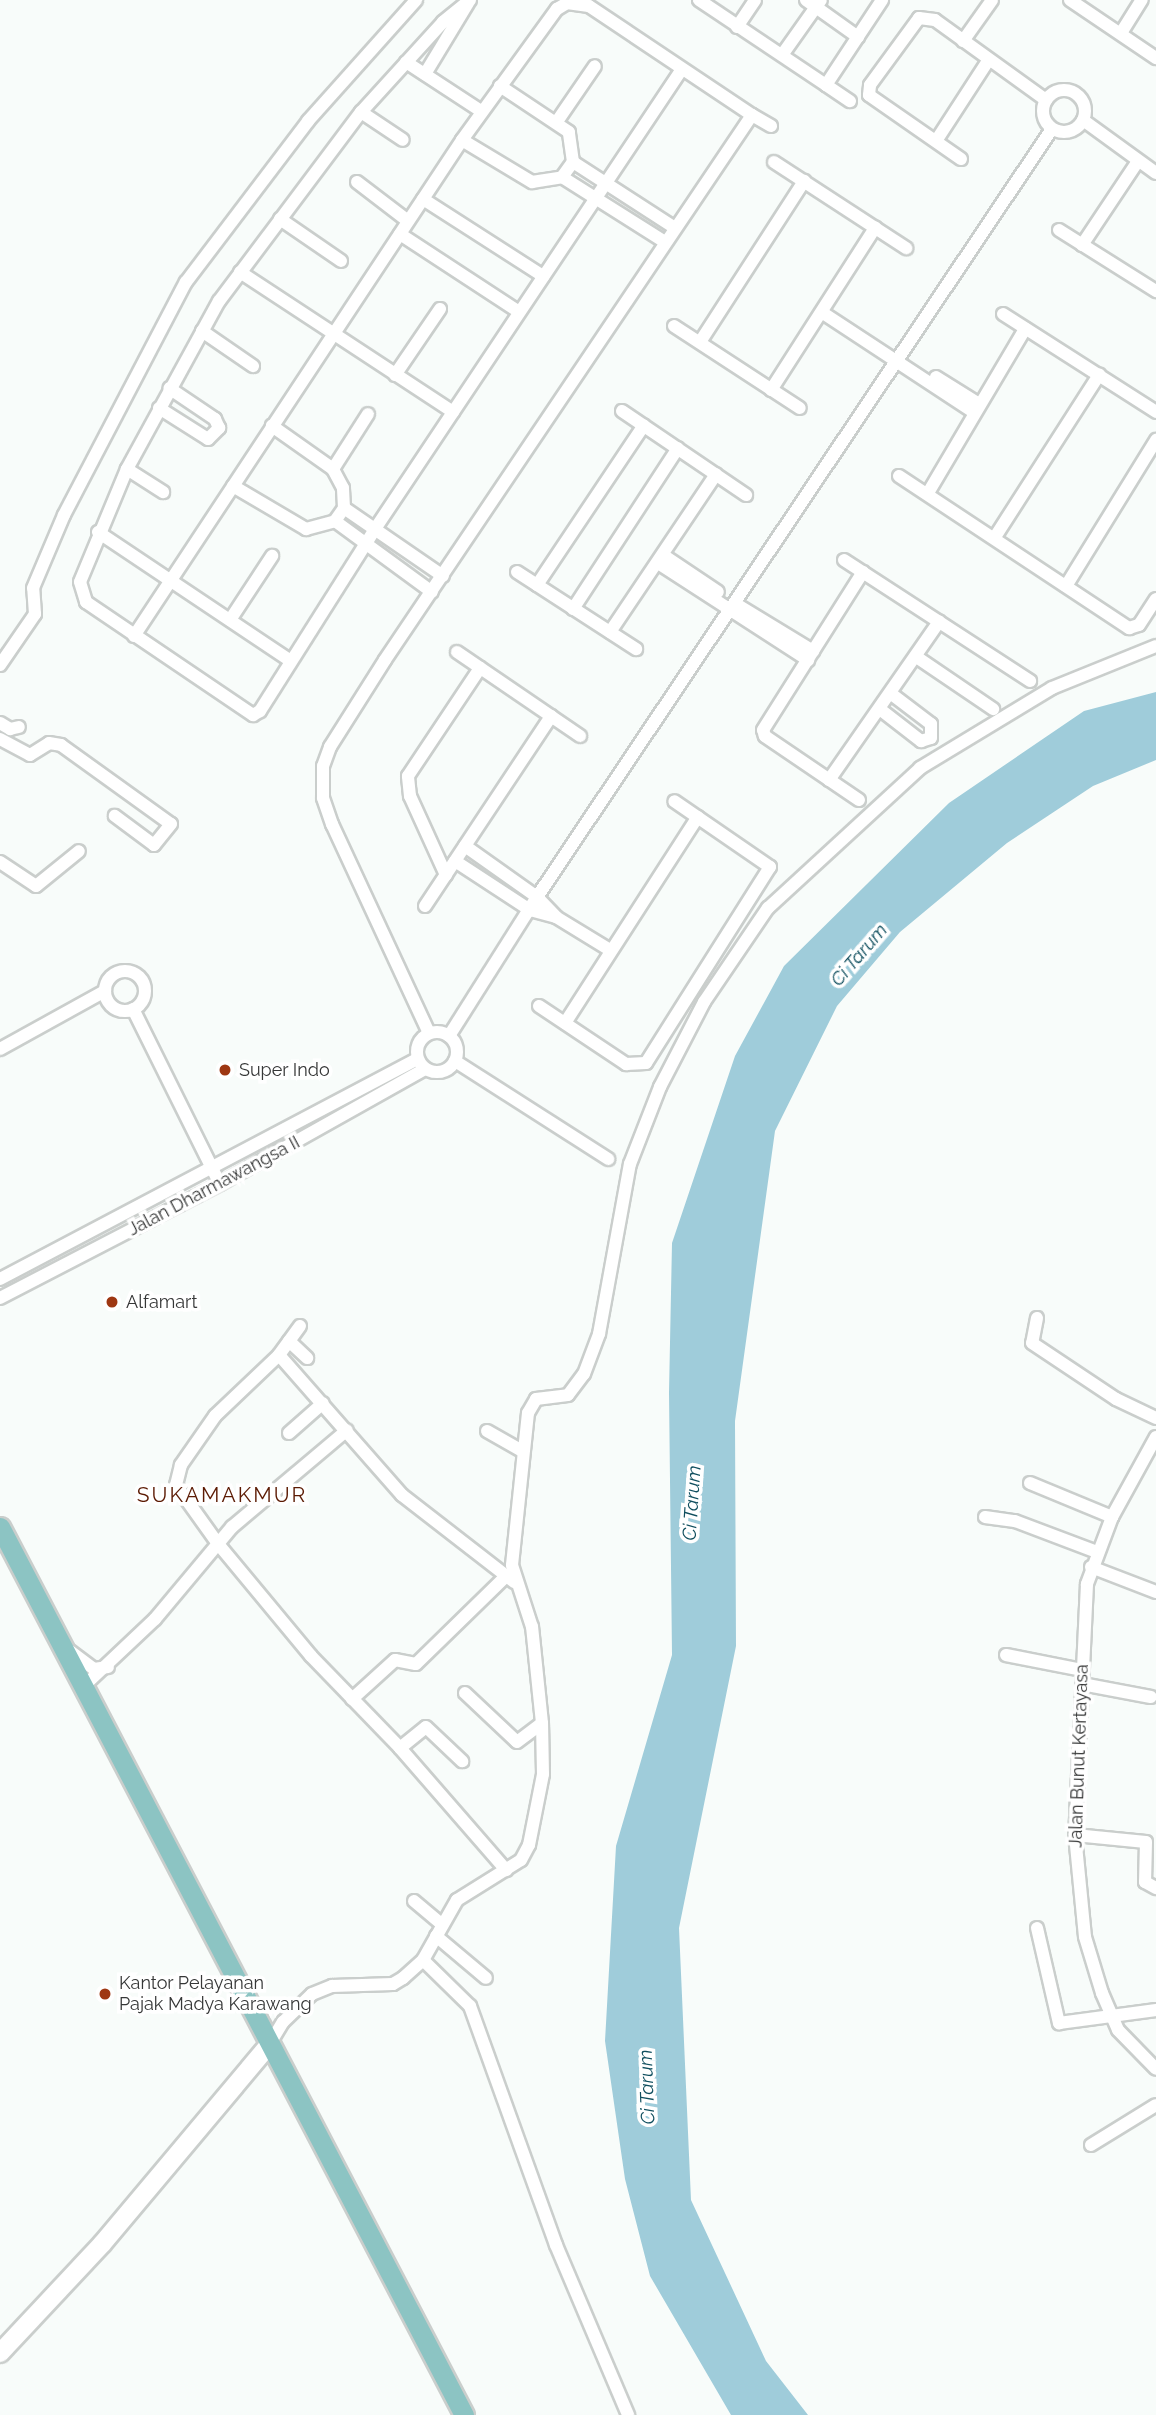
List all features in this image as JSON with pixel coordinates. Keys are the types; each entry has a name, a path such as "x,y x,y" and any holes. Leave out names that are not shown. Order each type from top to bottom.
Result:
{"main road":[{"path":"0,1527 85,1685 464,2415"}],"street":[{"path":"0,666 35,614 33,587 64,514 186,282 308,121 416,0"},
{"path":"699,0 850,101"},
{"path":"737,27 755,0"},
{"path":"826,85 882,0"},
{"path":"962,41 992,0"},
{"path":"1070,0 1156,58"},
{"path":"1121,33 1142,0"},
{"path":"470,1 443,22 361,112 240,272 169,388 98,532 80,593 134,636 253,715 260,711 375,529 682,69"},
{"path":"425,74 470,1"},
{"path":"782,55 814,2 858,37"},
{"path":"134,636 481,111 550,16 567,3 589,6 771,126"},
{"path":"961,159 872,98 868,90 919,18 935,20 988,61 1046,100"},
{"path":"936,141 988,61"},
{"path":"406,62 481,111"},
{"path":"558,120 595,66"},
{"path":"462,140 521,179 542,183 562,177 573,162 573,142 558,120 500,86"},
{"path":"1070,90 1083,102 1083,120 1069,131 1052,129 1043,116 1046,100 1052,93 1070,90"},
{"path":"361,112 403,140"},
{"path":"429,1033 332,824 322,783 330,747 752,115"},
{"path":"1083,120 1156,173"},
{"path":"449,1036 537,897 734,608 1052,129"},
{"path":"1082,245 1138,161"},
{"path":"573,162 675,228"},
{"path":"774,162 906,248"},
{"path":"562,177 665,243"},
{"path":"699,342 804,181"},
{"path":"357,182 408,221"},
{"path":"423,199 543,276"},
{"path":"280,219 341,261"},
{"path":"771,390 876,228"},
{"path":"1059,230 1155,289"},
{"path":"400,234 519,312"},
{"path":"240,272 453,412"},
{"path":"395,374 440,309"},
{"path":"824,310 977,408"},
{"path":"1003,314 1156,412"},
{"path":"674,326 800,408"},
{"path":"928,492 1025,329"},
{"path":"202,331 253,366"},
{"path":"995,537 1098,375"},
{"path":"159,408 208,439 219,428 215,419 169,388"},
{"path":"622,411 746,495"},
{"path":"333,469 368,414"},
{"path":"537,585 644,425"},
{"path":"233,486 306,529 335,521 344,508 343,488 333,469 272,426"},
{"path":"1066,586 1156,440"},
{"path":"573,609 678,449"},
{"path":"127,469 163,492"},
{"path":"610,632 716,474"},
{"path":"899,476 928,492 1129,628 1139,625 1156,599"},
{"path":"344,508 443,576"},
{"path":"335,521 432,592"},
{"path":"98,532 291,660"},
{"path":"230,620 272,556"},
{"path":"660,559 811,656"},
{"path":"844,560 1030,681"},
{"path":"517,572 636,649"},
{"path":"859,800 765,736 763,730 863,572"},
{"path":"829,780 893,695 939,622"},
{"path":"352,1699 395,1660 416,1664 509,1579 522,1451 532,1403 568,1395 590,1359 599,1334 630,1164 660,1087 704,1002 768,908 920,768 1052,688 1156,646"},
{"path":"457,652 580,736"},
{"path":"918,658 993,709"},
{"path":"446,875 410,796 408,776 480,668"},
{"path":"881,710 921,741 931,738 934,727 893,695"},
{"path":"425,906 551,716"},
{"path":"0,723 9,729 19,727"},
{"path":"0,739 30,755 49,743 61,745 171,824 154,845 115,816"},
{"path":"539,1006 636,1067 646,1063 770,867 674,801"},
{"path":"565,1023 698,817"},
{"path":"465,846 537,897 556,917"},
{"path":"0,862 36,886 79,851"},
{"path":"455,861 530,909 556,917 610,950"},
{"path":"0,1049 105,991 110,977 122,970 136,972 145,983 145,997 134,1009"},
{"path":"105,991 115,1008 134,1009"},
{"path":"134,1009 220,1184"},
{"path":"429,1033 449,1036"},
{"path":"429,1033 417,1049 422,1064 437,1072 455,1061 457,1051 449,1036"},
{"path":"455,1061 608,1159"},
{"name":"Jalan Dharmawangsa II","path":"0,1279 422,1064"},
{"name":"Jalan Dharmawangsa II","path":"0,1298 220,1184 422,1064"},
{"path":"1037,1318 1032,1343 1116,1399 1156,1418"},
{"path":"300,1326 279,1355 215,1416 177,1472 176,1485 219,1545 352,1699 400,1748 506,1870"},
{"path":"289,1341 307,1358"},
{"path":"0,2353 102,2244 270,2045 283,2022 312,1994 332,1986 393,1984 423,1960 438,1930 468,1891 521,1860 534,1832 543,1774 542,1724 532,1626 509,1579 420,1512 279,1355"},
{"path":"289,1433 323,1403"},
{"path":"85,1685 108,1667 273,1490 347,1430"},
{"path":"487,1432 522,1451"},
{"name":"Jalan Bunut Kertayasa","path":"1156,1437 1112,1517 1091,1567 1084,1599 1075,1835 1085,1937 1109,2015 1156,2069"},
{"path":"1030,1483 1112,1517"},
{"path":"985,1517 1015,1521 1097,1552"},
{"path":"1091,1567 1156,1592"},
{"path":"63,1644 94,1669 108,1667"},
{"path":"1006,1655 1082,1670"},
{"path":"1082,1684 1151,1697"},
{"path":"465,1693 517,1742 542,1724"},
{"path":"400,1748 426,1727 462,1761"},
{"path":"1075,1835 1146,1842 1144,1882 1156,1888"},
{"path":"414,1901 438,1930 486,1978"},
{"path":"1037,1928 1059,2023 1156,2010"},
{"path":"423,1960 470,2006 547,2221 628,2415"},
{"path":"1091,2145 1156,2105"}],"water":[{"name":"Ci Tarum","path":"1156,692 1156,760 1093,786 1007,843 900,932 837,1006 775,1131 735,1421 736,1646 679,1928 691,2200 766,2361 808,2415 731,2415 650,2276 625,2179 605,2041 616,1846 672,1655 669,1393 672,1243 735,1056 784,966 949,803 1084,711"}],"place":[{"name":"Super Indo","path":"225,1070"},
{"name":"Alfamart","path":"112,1302"},
{"name":"Kantor Pelayanan Pajak Madya Karawang","path":"105,1994"}],"district":[{"name":"SUKAMAKMUR","path":"222,1495"}]}
